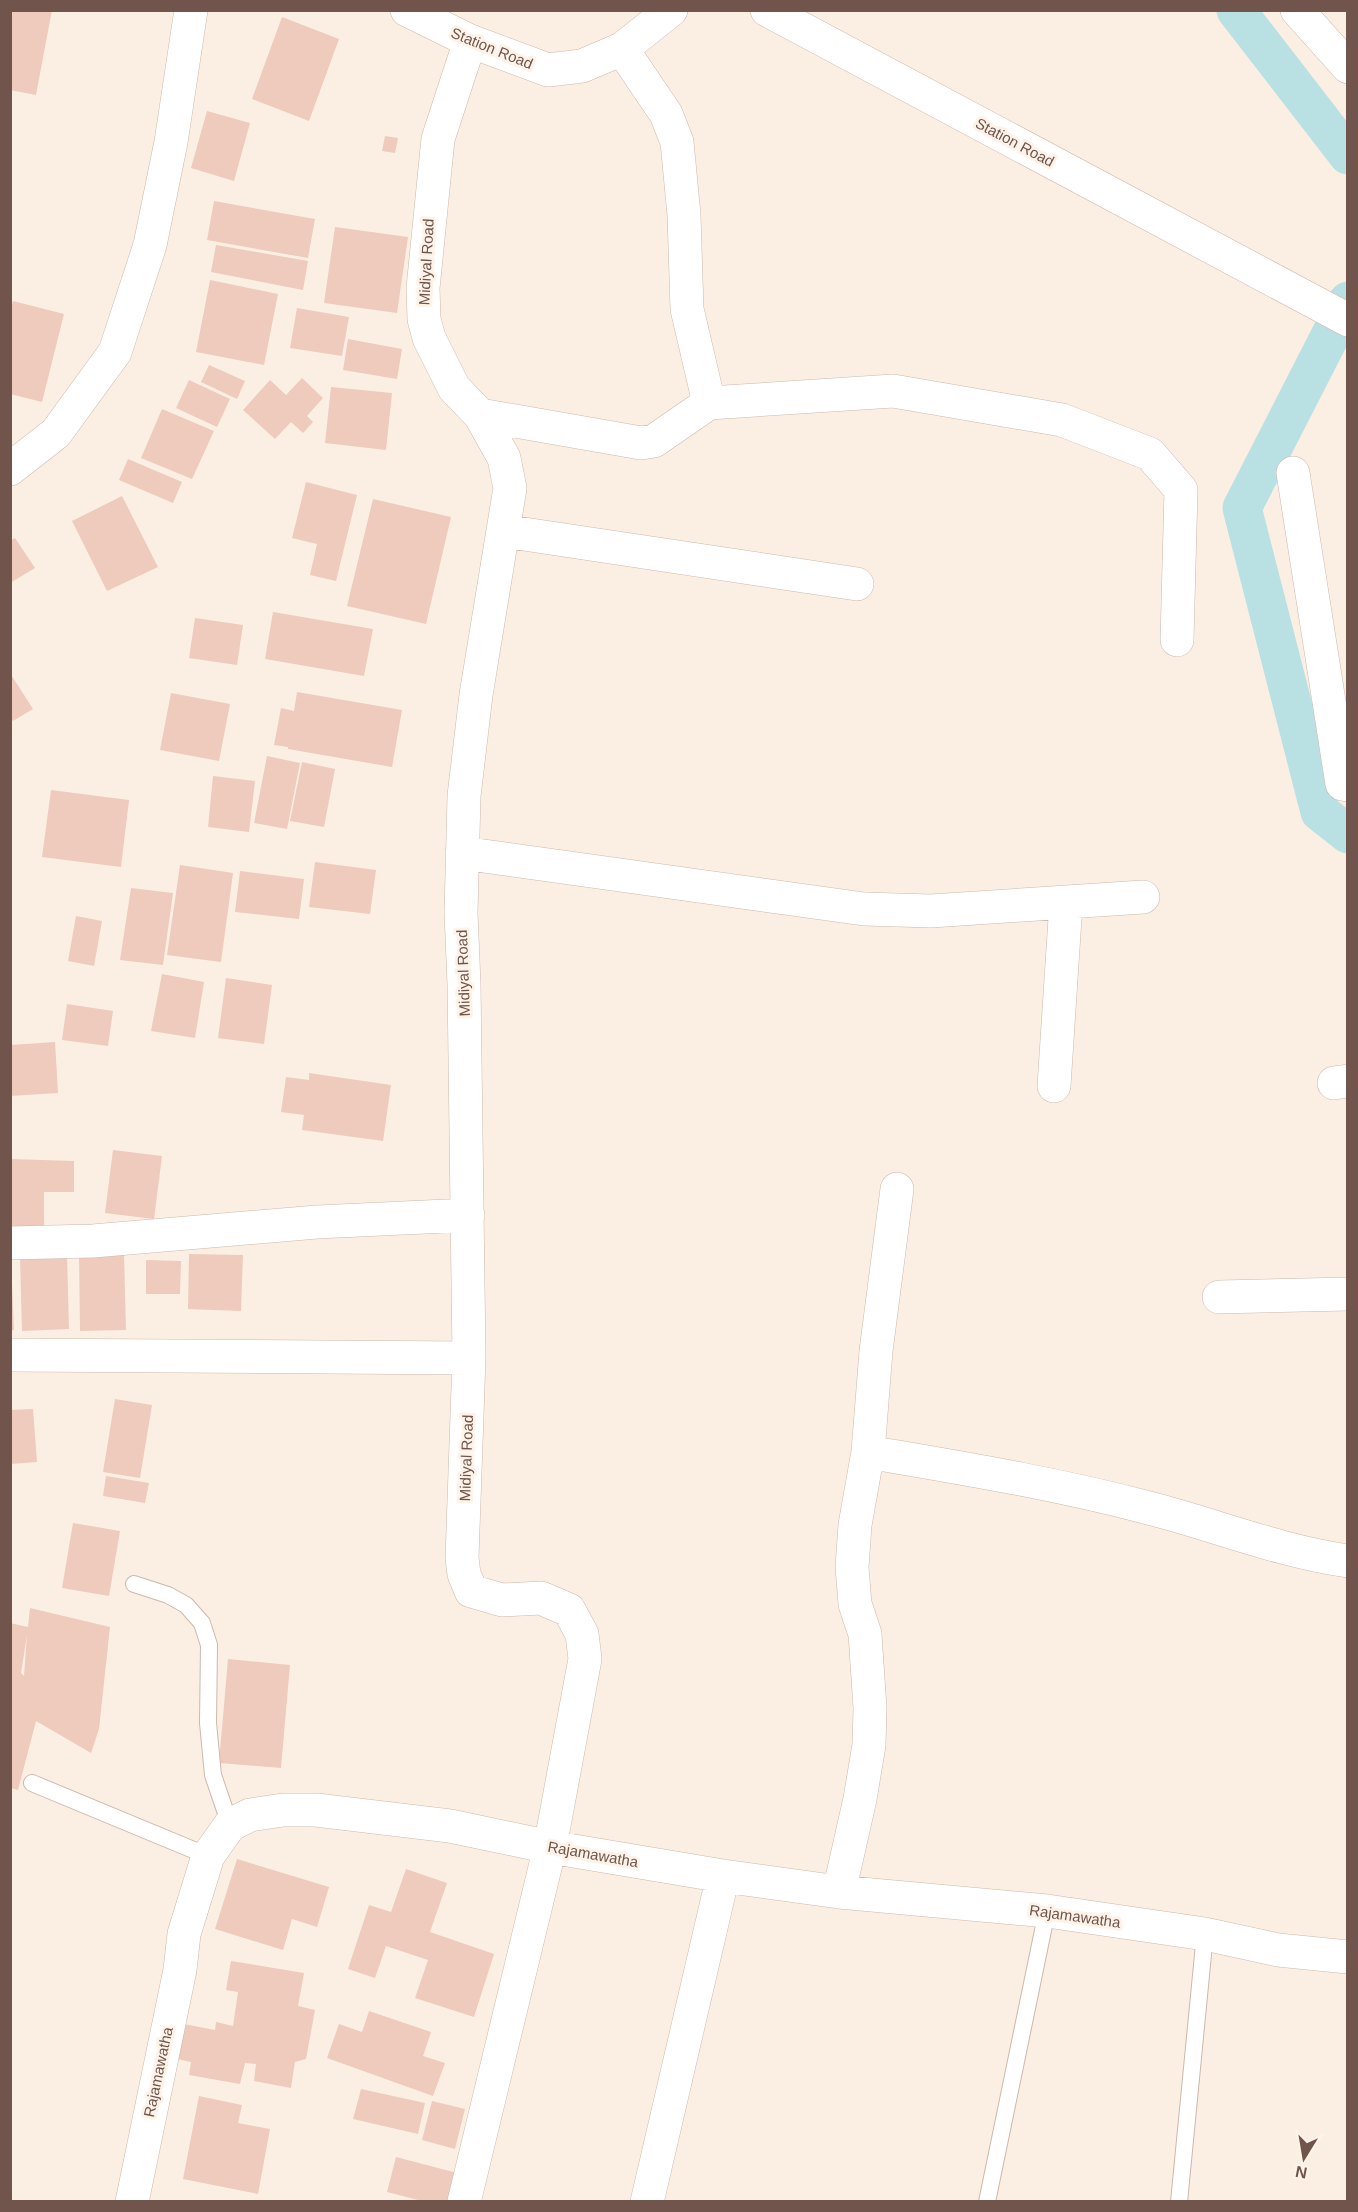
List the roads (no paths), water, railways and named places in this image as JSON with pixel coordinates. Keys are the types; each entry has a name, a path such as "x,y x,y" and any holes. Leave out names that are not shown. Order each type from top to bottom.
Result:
{"street":[{"path":"10,469 56,433 115,352 150,246 171,142 191,10"},
{"name":"Station Road","path":"407,10 470,41 548,70 582,66 622,49 671,10"},
{"name":"Station Road","path":"767,10 1347,320"},
{"path":"1297,10 1347,67"},
{"name":"Midiyal Road","path":"470,41 438,139 423,288 424,319 432,345 454,388 480,415 504,458 510,488 476,695 464,796 461,913 465,996 469,1358 462,1558 464,1574 471,1592 502,1600 541,1598 569,1610 582,1634 585,1659 550,1847"},
{"path":"622,49 666,114 676,142 684,215 687,309 709,403"},
{"path":"480,415 641,443 654,441 709,403 893,391 1062,420 1150,454 1181,490 1177,640"},
{"path":"1293,473 1342,784 1347,785"},
{"path":"504,531 857,584"},
{"path":"462,853 864,909 931,911 1143,897"},
{"path":"1054,1086 1066,903"},
{"path":"839,1892 861,1798 869,1745 870,1708 865,1634 855,1604 852,1568 855,1524 868,1452 876,1351 897,1189"},
{"path":"10,1243 93,1241 317,1222 468,1215"},
{"path":"1219,1297 1347,1294"},
{"path":"10,1355 469,1358"},
{"path":"868,1452 1039,1481 1147,1507 1257,1540 1347,1561"},
{"name":"Rajamawatha","path":"132,2202 176,1989 184,1934 208,1856 230,1825 250,1815 283,1810 316,1810 450,1826 550,1847 723,1876 839,1892 1047,1911 1205,1934 1278,1950 1347,1957"},
{"path":"464,2202 550,1847"},
{"path":"647,2202 723,1876"}],"lane":[{"path":"134,1584 168,1595 186,1605 202,1623 209,1645 208,1724 213,1775 230,1825"},
{"path":"32,1783 208,1856"},
{"path":"987,2202 1047,1911"},
{"path":"1179,2202 1205,1934"}],"waterway":[{"path":"1236,10 1348,155"},
{"path":"1348,301 1242,508 1320,812 1348,834"}]}
